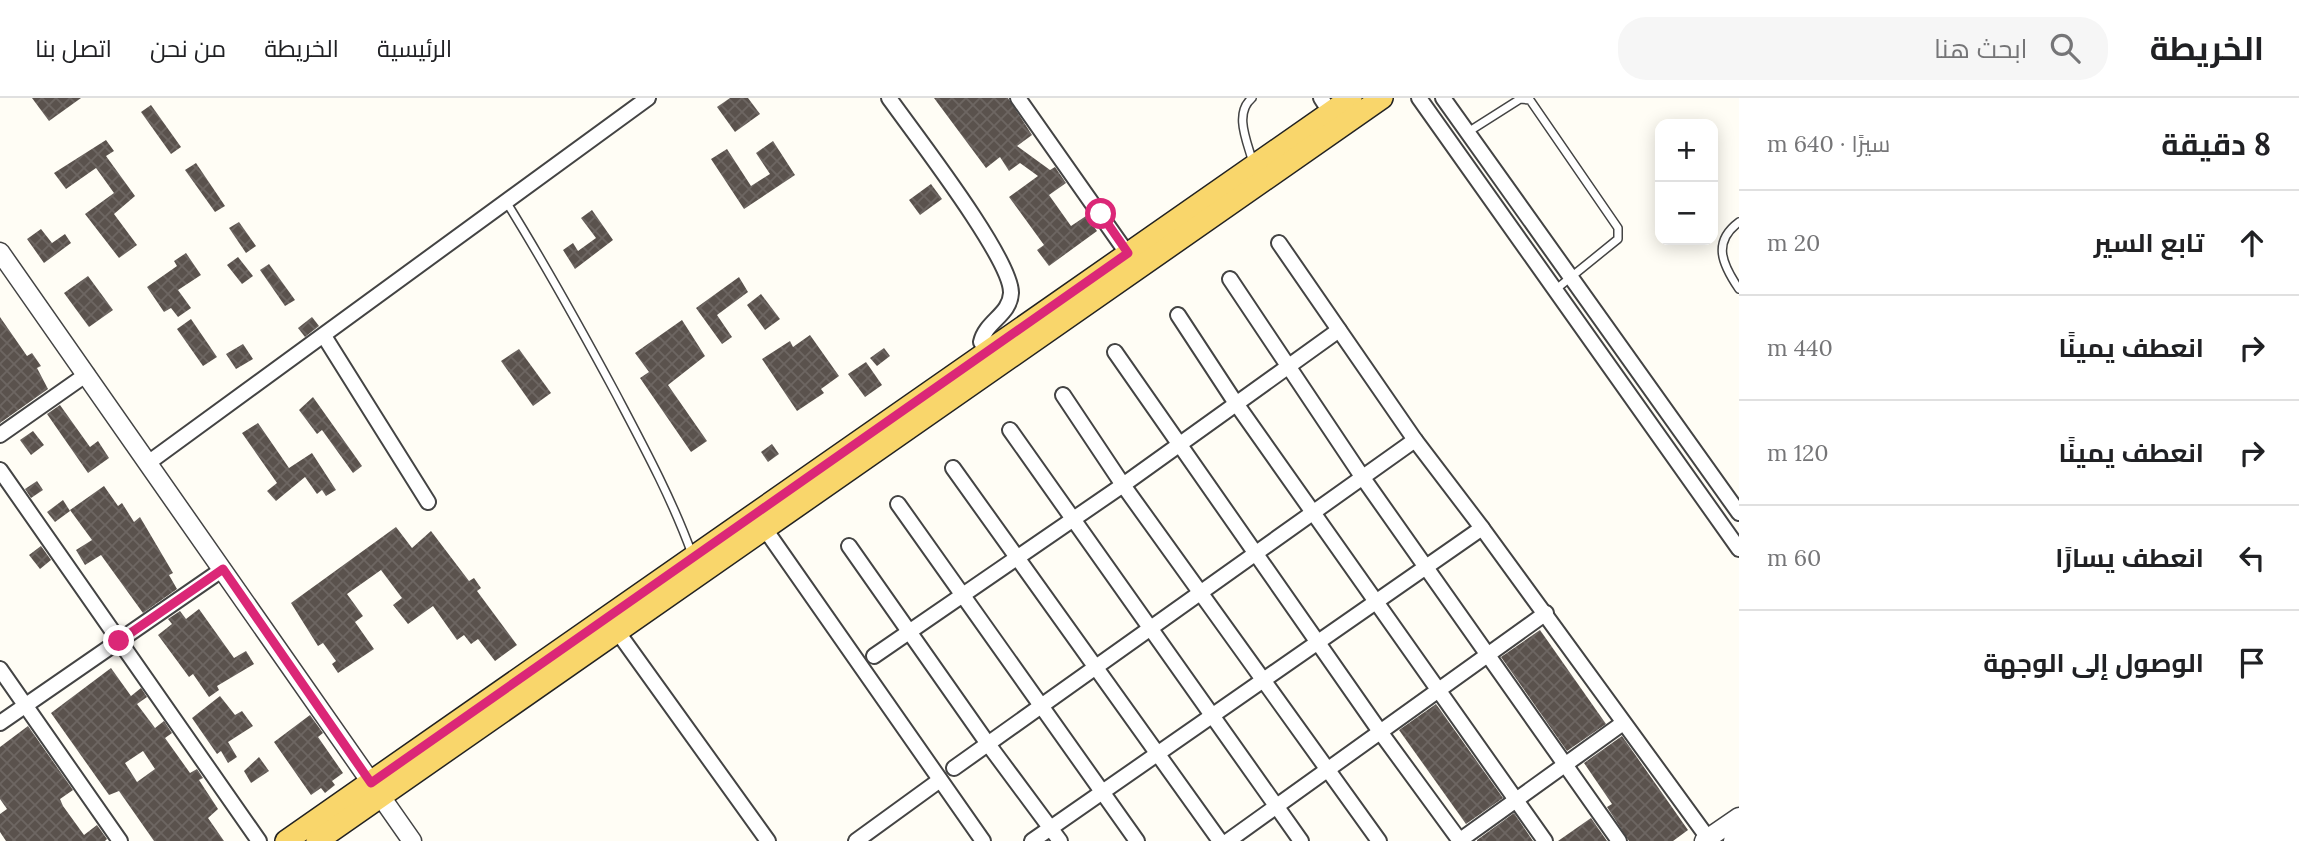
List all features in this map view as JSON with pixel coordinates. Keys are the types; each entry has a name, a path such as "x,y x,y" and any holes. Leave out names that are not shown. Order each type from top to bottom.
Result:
{"main road":[{"path":"286,841 376,790 617,631 765,529 994,359 1128,253 1254,163 1325,105 1351,98"},
{"path":"317,841 376,790 693,556 994,359 1382,98"}],"street":[{"path":"149,463 648,98"},
{"path":"889,98 973,216 1010,281 1008,308 983,336 981,342 994,359"},
{"path":"1018,98 1128,253"},
{"path":"1419,98 1739,549"},
{"path":"1443,98 1739,513 1721,524"},
{"path":"1279,243 1415,440 1546,613 1706,840 1739,817"},
{"path":"0,252 412,841"},
{"path":"1230,279 1363,478 1619,841"},
{"path":"1178,315 1314,514 1545,841"},
{"path":"874,656 1123,485 1339,330"},
{"path":"324,336 428,502"},
{"path":"1115,352 1381,733 1460,841 1623,723"},
{"path":"0,435 87,374"},
{"path":"1063,395 1123,485 1379,841"},
{"path":"1010,430 1301,841"},
{"path":"954,768 1415,440"},
{"path":"953,468 1220,841"},
{"path":"0,470 259,841"},
{"path":"898,504 1137,841"},
{"path":"1032,841 1482,528"},
{"path":"765,529 983,841"},
{"path":"849,545 1059,841"},
{"path":"0,723 223,569"},
{"path":"1228,841 1546,613"},
{"path":"617,631 768,841"},
{"path":"0,669 120,841"},
{"path":"856,841 940,780"},
{"path":"1732,841 1739,836"}],"lane":[{"path":"1252,98 1245,103 1241,118 1254,163"},
{"path":"1467,132 1520,99 1530,100 1544,115 1618,228 1618,239 1572,279 1555,290"},
{"path":"507,203 558,285 622,405 675,507 693,556"},
{"path":"1739,222 1726,232 1721,244 1725,263 1739,289"}],"building":[{"path":"32,98 81,98 49,121"},
{"path":"730,98 748,98 760,114 735,132 717,107"},
{"path":"934,98 1008,98 1032,135 1017,146 1050,170 1055,167 1066,183 1049,195 1071,226 1086,216 1097,231 1049,266 1037,250 1044,245 1009,197 1038,176 1020,163 1009,171 1000,157 986,168"},
{"path":"151,105 181,147 171,154 141,112"},
{"path":"106,140 114,151 106,156 135,196 114,214 137,245 119,258 85,214 114,193 96,168 66,189 54,173"},
{"path":"773,141 795,175 744,209 711,159 727,149 751,186 770,174 756,153"},
{"path":"196,163 225,206 215,212 185,170"},
{"path":"931,184 942,199 920,215 909,200"},
{"path":"592,210 613,240 575,269 563,250 573,243 578,251 596,238 581,218"},
{"path":"239,222 256,246 246,253 229,228"},
{"path":"41,229 52,243 65,234 71,243 44,263 27,239"},
{"path":"186,253 201,275 178,290 191,308 178,317 171,308 164,312 147,287 177,266 174,261"},
{"path":"238,257 253,276 242,284 227,265"},
{"path":"269,264 295,300 285,306 260,270"},
{"path":"88,276 113,310 89,327 64,293"},
{"path":"739,277 748,292 717,315 732,337 722,344 696,308"},
{"path":"761,294 780,319 765,330 747,305"},
{"path":"0,317 27,356 32,353 41,366 37,368 48,389 0,423"},
{"path":"312,317 319,326 305,337 298,328"},
{"path":"191,319 217,357 203,366 177,329"},
{"path":"682,320 705,356 668,385 707,441 691,452 640,378 649,372 635,353"},
{"path":"810,335 839,376 821,389 824,393 797,411 762,359 790,341 793,347"},
{"path":"243,344 253,359 236,369 226,354"},
{"path":"884,348 890,356 877,366 870,358"},
{"path":"519,349 551,393 533,406 501,361"},
{"path":"866,362 882,385 865,397 848,374"},
{"path":"313,397 362,466 353,473 322,430 317,434 299,410"},
{"path":"60,405 90,447 98,441 109,458 88,473 47,414"},
{"path":"258,423 289,468 312,453 336,490 326,496 322,490 317,494 305,477 276,501 267,491 277,483 242,433"},
{"path":"33,431 44,445 31,455 20,440"},
{"path":"772,444 779,454 768,462 761,452"},
{"path":"37,481 43,490 31,498 25,489"},
{"path":"104,486 118,506 122,503 134,522 140,517 173,573 169,575 177,589 143,613 101,555 85,565 76,550 92,540 70,510"},
{"path":"63,500 70,511 55,522 47,512"},
{"path":"396,527 412,548 431,531 469,581 474,578 481,588 477,591 517,645 495,661 478,639 471,644 464,635 457,640 433,606 408,624 393,605 402,598 381,570 347,594 363,616 355,622 374,649 338,673 332,664 336,661 323,643 318,646 291,603"},
{"path":"41,546 51,560 40,569 29,555"},
{"path":"199,609 234,658 246,651 254,664 217,686 219,690 209,697 193,674 189,677 158,635 172,624 168,619 180,611 186,619"},
{"path":"1540,630 1606,724 1567,751 1501,657"},
{"path":"111,668 131,696 141,688 147,697 137,704 155,728 164,721 172,733 165,738 190,773 197,769 203,778 199,780 218,809 208,818 224,841 154,841 119,791 109,795 51,713","holes":["143,751 155,769 137,782 125,763"]},
{"path":"220,696 235,715 242,711 253,726 228,742 237,757 228,763 221,751 217,754 192,718"},
{"path":"1436,704 1503,798 1466,824 1399,730"},
{"path":"310,715 323,733 318,737 343,773 332,781 335,785 325,793 321,788 311,795 274,742"},
{"path":"28,726 73,790 60,799 63,806 84,835 97,825 107,839 105,841 6,841 0,832 0,814 7,809 0,799 0,747"},
{"path":"1622,736 1688,830 1673,841 1629,841 1607,807 1612,804 1584,763"},
{"path":"259,757 269,771 251,783 244,771"},
{"path":"1514,813 1533,841 1477,841 1477,840"},
{"path":"1591,818 1607,841 1558,841"}],"route":[{"path":"119,641 223,569 371,783 1128,253 1101,214"}]}
